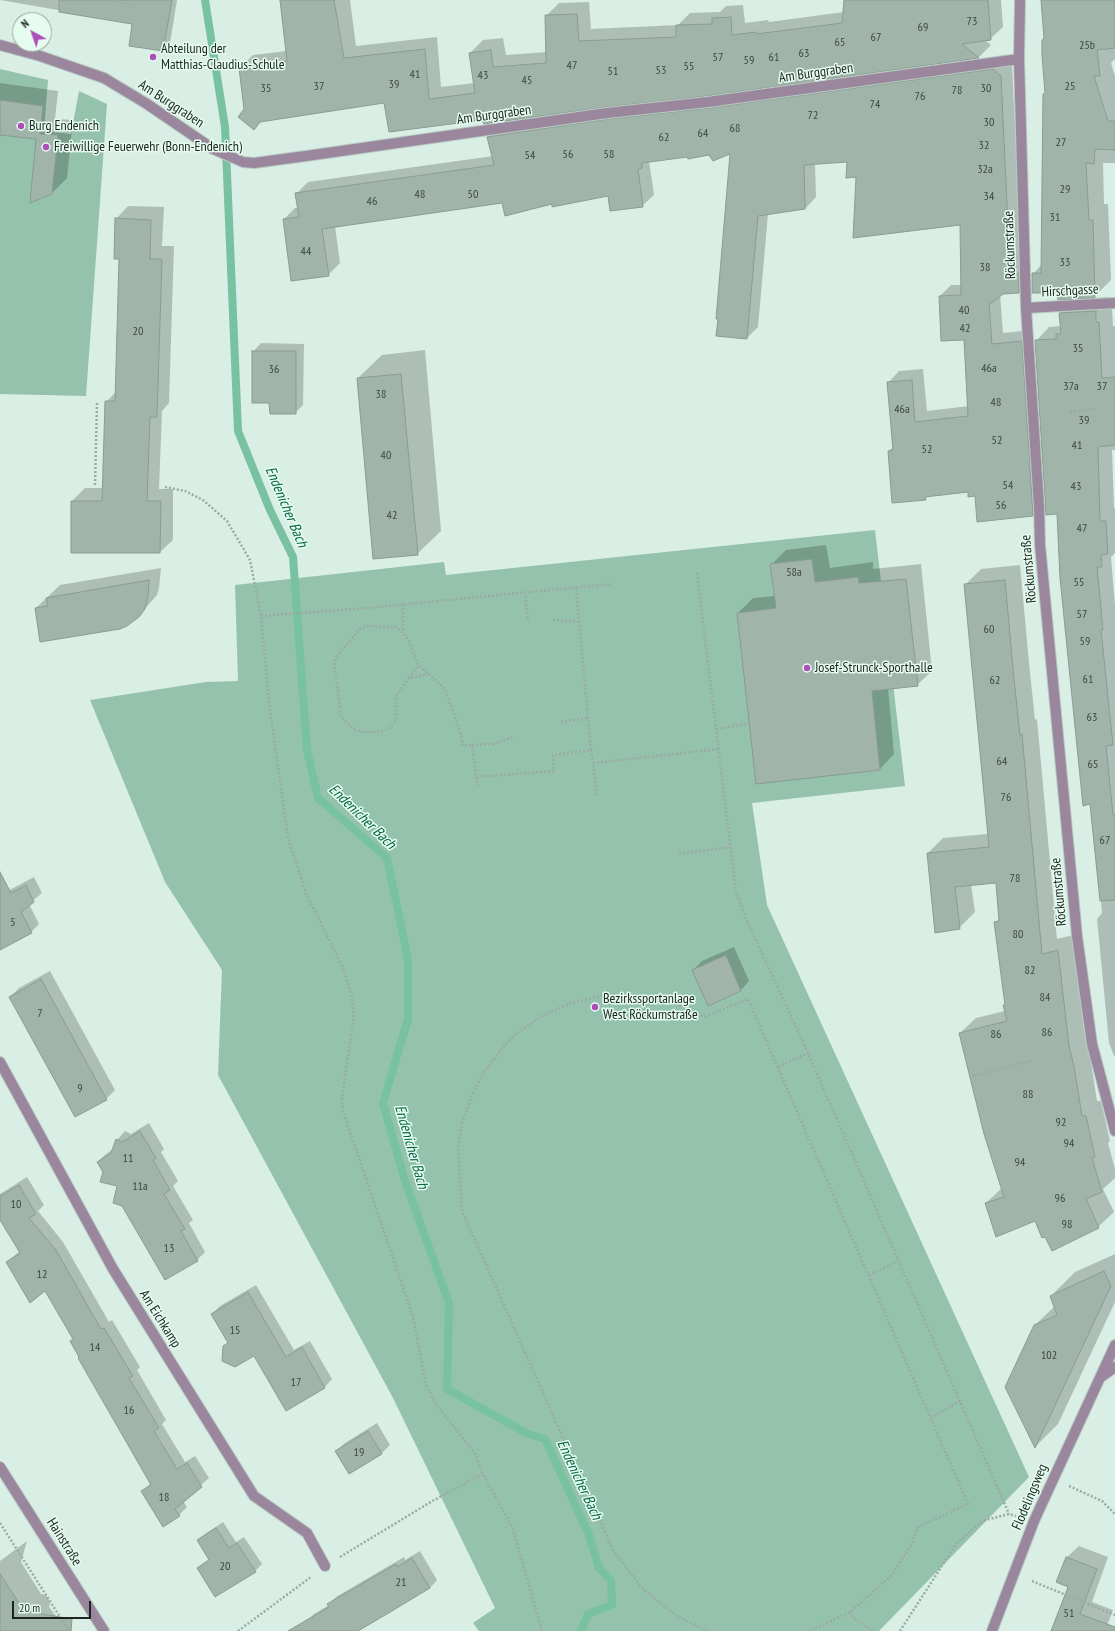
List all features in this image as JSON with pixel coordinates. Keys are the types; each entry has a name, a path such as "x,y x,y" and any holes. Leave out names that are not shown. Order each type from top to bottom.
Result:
{"street":[{"name":"Röckumstraße","path":"1020,0 1019,59 1026,308 1039,506 1040,544 1077,936 1092,1044 1115,1132"},
{"name":"Am Burggraben","path":"0,45 40,56 104,78 147,104 213,149 243,162 306,156 607,113 708,102 1019,59"},
{"name":"Hirschgasse","path":"1026,308 1115,303"},
{"name":"Am Eichkamp","path":"0,1062 113,1269 254,1496 306,1533 325,1566"},
{"name":"Flodelingsweg","path":"992,1631 1034,1521 1115,1345"},
{"name":"Flodelingsweg","path":"1101,1377 1115,1367"},
{"name":"Hainstraße","path":"0,1467 104,1631"}],"path":[{"path":"117,0 117,2 135,6"},
{"path":"95,485 97,403"},
{"path":"1070,412 1101,408"},
{"path":"165,486 185,490 203,500 227,521 250,560 261,616 269,702 288,838 306,894 342,966 352,996 354,1017 344,1083 342,1101 343,1111 413,1317 426,1384 435,1403 476,1455 483,1474 513,1529 542,1631"},
{"path":"697,574 736,892 748,923 808,1053 1009,1514"},
{"path":"261,616 612,584"},
{"path":"576,588 591,750 597,795"},
{"path":"525,592 528,621"},
{"path":"402,604 404,633"},
{"path":"553,620 580,622"},
{"path":"418,666 396,696 396,720 388,729 379,732 364,732 354,729 345,721 341,715 334,663 337,656 360,629 367,626 396,627 404,633 413,648 418,666 430,674 445,689 461,734 463,746 494,744 513,737"},
{"path":"409,678 430,674"},
{"path":"561,722 589,718"},
{"path":"716,729 750,723"},
{"path":"472,745 478,786"},
{"path":"593,764 719,749"},
{"path":"476,777 554,770 553,755 591,750"},
{"path":"678,854 731,847"},
{"path":"710,1631 675,1615 640,1586 613,1550 462,1211 458,1148 462,1123 471,1098 482,1075 504,1046 517,1033 543,1015 571,1002 604,995 633,995 656,998 684,1007 704,1017 748,1000 968,1504 918,1527 912,1544 890,1576 850,1612 808,1631"},
{"path":"778,1067 808,1053"},
{"path":"973,1076 1033,1060"},
{"path":"869,1275 898,1262"},
{"path":"931,1418 960,1401"},
{"path":"238,1631 325,1566 434,1500 483,1474"},
{"path":"1053,1478 1102,1501 1115,1514"},
{"path":"900,1631 956,1544 982,1521 1009,1514 1034,1521"},
{"path":"0,1523 69,1631"},
{"path":"1014,1574 1115,1615"},
{"path":"850,1612 854,1618 872,1631"}],"green space":[{"path":"0,69 48,80 44,131 71,134 79,91 107,104 86,396 0,394"},
{"name":"Bezirkssportanlage West Röckumstraße","path":"875,530 905,786 752,803 767,905 1029,1477 879,1631 479,1631 473,1623 495,1608 393,1398 218,1075 222,970 165,882 90,700 206,682 238,681 235,585 444,562 446,575"}],"building":[{"path":"59,0 172,0 163,51 129,46 132,24 59,12"},
{"path":"280,0 334,0 344,58 425,49 429,99 475,93 469,53 491,50 493,67 546,63 545,15 577,14 579,41 676,37 676,25 712,24 712,18 731,17 732,35 756,32 756,34 842,23 844,0 988,0 991,40 962,44 979,58 707,96 606,107 484,124 482,120 389,132 384,103 260,122 254,130 238,117 244,109 239,68 287,61"},
{"path":"1041,0 1115,0 1115,48 1097,50 1100,76 1094,76 1108,121 1115,121 1115,150 1095,149 1094,164 1086,163 1089,220 1093,220 1095,298 1058,300 1057,293 1032,293 1032,273 1041,273 1043,94 1045,93 1042,55 1042,40 1044,38"},
{"path":"993,69 1001,76 1010,267 1011,274 1019,273 1019,293 1003,294 989,305 992,344 1022,341 1033,516 977,522 975,496 968,497 968,492 925,497 926,500 892,503 888,451 893,450 887,382 912,380 915,422 968,416 964,340 941,341 939,296 961,295 960,225 853,238 856,177 846,178 847,162 804,165 805,209 758,216 747,339 716,336 718,319 716,319 730,154 713,161 709,155 688,159 687,157 642,163 642,168 638,169 643,207 610,211 608,196 552,207 552,204 505,216 502,203 322,229 329,276 291,281 283,219 299,217 295,193 494,165 487,137 608,119 709,108"},
{"path":"0,100 43,106 40,134 58,135 52,194 30,203 36,139 0,135"},
{"path":"115,218 151,220 150,259 162,259 157,417 150,417 147,501 161,501 160,553 71,553 71,501 102,501 105,401 115,401 119,259 114,259"},
{"path":"1096,311 1096,322 1099,322 1102,378 1115,377 1115,445 1098,447 1100,521 1106,521 1108,554 1101,555 1102,567 1097,567 1103,630 1101,630 1113,745 1106,746 1113,815 1115,815 1115,900 1100,901 1090,804 1083,806 1060,578 1057,514 1046,515 1035,340 1056,339 1056,334 1061,334 1059,313"},
{"path":"252,351 296,351 296,414 270,414 269,403 252,403"},
{"path":"401,374 418,555 373,559 357,378"},
{"name":"Josef-Strunck-Sporthalle","path":"812,559 815,582 858,577 859,583 906,579 918,686 872,691 880,770 756,784 737,613 776,608 770,564"},
{"path":"149,580 145,609 139,617 127,626 120,629 40,642 35,608 48,606 46,598"},
{"path":"1005,580 1020,735 1022,734 1042,954 1058,950 1069,1046 1074,1066 1082,1116 1086,1116 1095,1157 1092,1158 1102,1192 1086,1199 1099,1228 1052,1251 1045,1237 1042,1238 1035,1221 996,1237 985,1203 1004,1197 984,1134 959,1033 1007,1021 1003,1005 1005,1005 994,922 999,921 996,883 955,887 960,929 935,933 927,853 989,847 964,584"},
{"path":"0,872 11,893 26,885 34,902 21,912 32,933 0,950"},
{"path":"726,955 741,991 708,1006 692,970"},
{"path":"41,979 107,1100 75,1117 9,997"},
{"path":"140,1131 156,1158 153,1160 170,1190 164,1194 185,1229 181,1231 198,1261 165,1280 122,1206 113,1203 117,1186 100,1182 103,1172 97,1162 111,1153 116,1139 122,1142"},
{"path":"19,1185 36,1214 29,1218 56,1250 101,1329 104,1328 133,1376 129,1378 159,1428 154,1431 177,1469 187,1463 202,1487 175,1509 180,1516 163,1527 141,1491 151,1485 78,1358 79,1357 70,1341 73,1339 45,1291 30,1303 6,1262 20,1253 0,1220 0,1196"},
{"path":"1104,1271 1111,1286 1035,1448 1005,1387 1034,1325 1057,1315 1050,1296"},
{"path":"248,1292 286,1357 302,1347 325,1388 286,1411 254,1356 235,1367 222,1361 223,1346 228,1343 211,1314"},
{"path":"368,1431 382,1454 349,1474 335,1451"},
{"path":"216,1528 229,1548 237,1543 256,1572 215,1597 197,1568 209,1560 197,1540"},
{"path":"1066,1557 1097,1569 1080,1614 1115,1627 1115,1631 1051,1631 1068,1587 1056,1582"},
{"path":"412,1558 430,1588 392,1611 358,1631 288,1631 329,1607 327,1604 337,1598 396,1564 397,1567"},
{"path":"0,1574 24,1611 72,1619 71,1631 0,1631"}],"waterway":[{"name":"Endenicher Bach","path":"205,0 225,127 238,431 270,510 293,557 307,750 318,798 387,858 408,959 408,1019 383,1103 405,1181 449,1303 447,1389 528,1434 545,1439 589,1535 599,1568 611,1580 612,1605 588,1614 581,1631"}],"place":[{"name":"Abteilung der Matthias-Claudius-Schule","path":"153,57"},
{"name":"Burg Endenich","path":"21,126"},
{"name":"Freiwillige Feuerwehr (Bonn-Endenich)","path":"46,147"},
{"name":"Josef-Strunck-Sporthalle","path":"807,668"},
{"name":"Bezirkssportanlage West Röckumstraße","path":"595,1007"}]}
